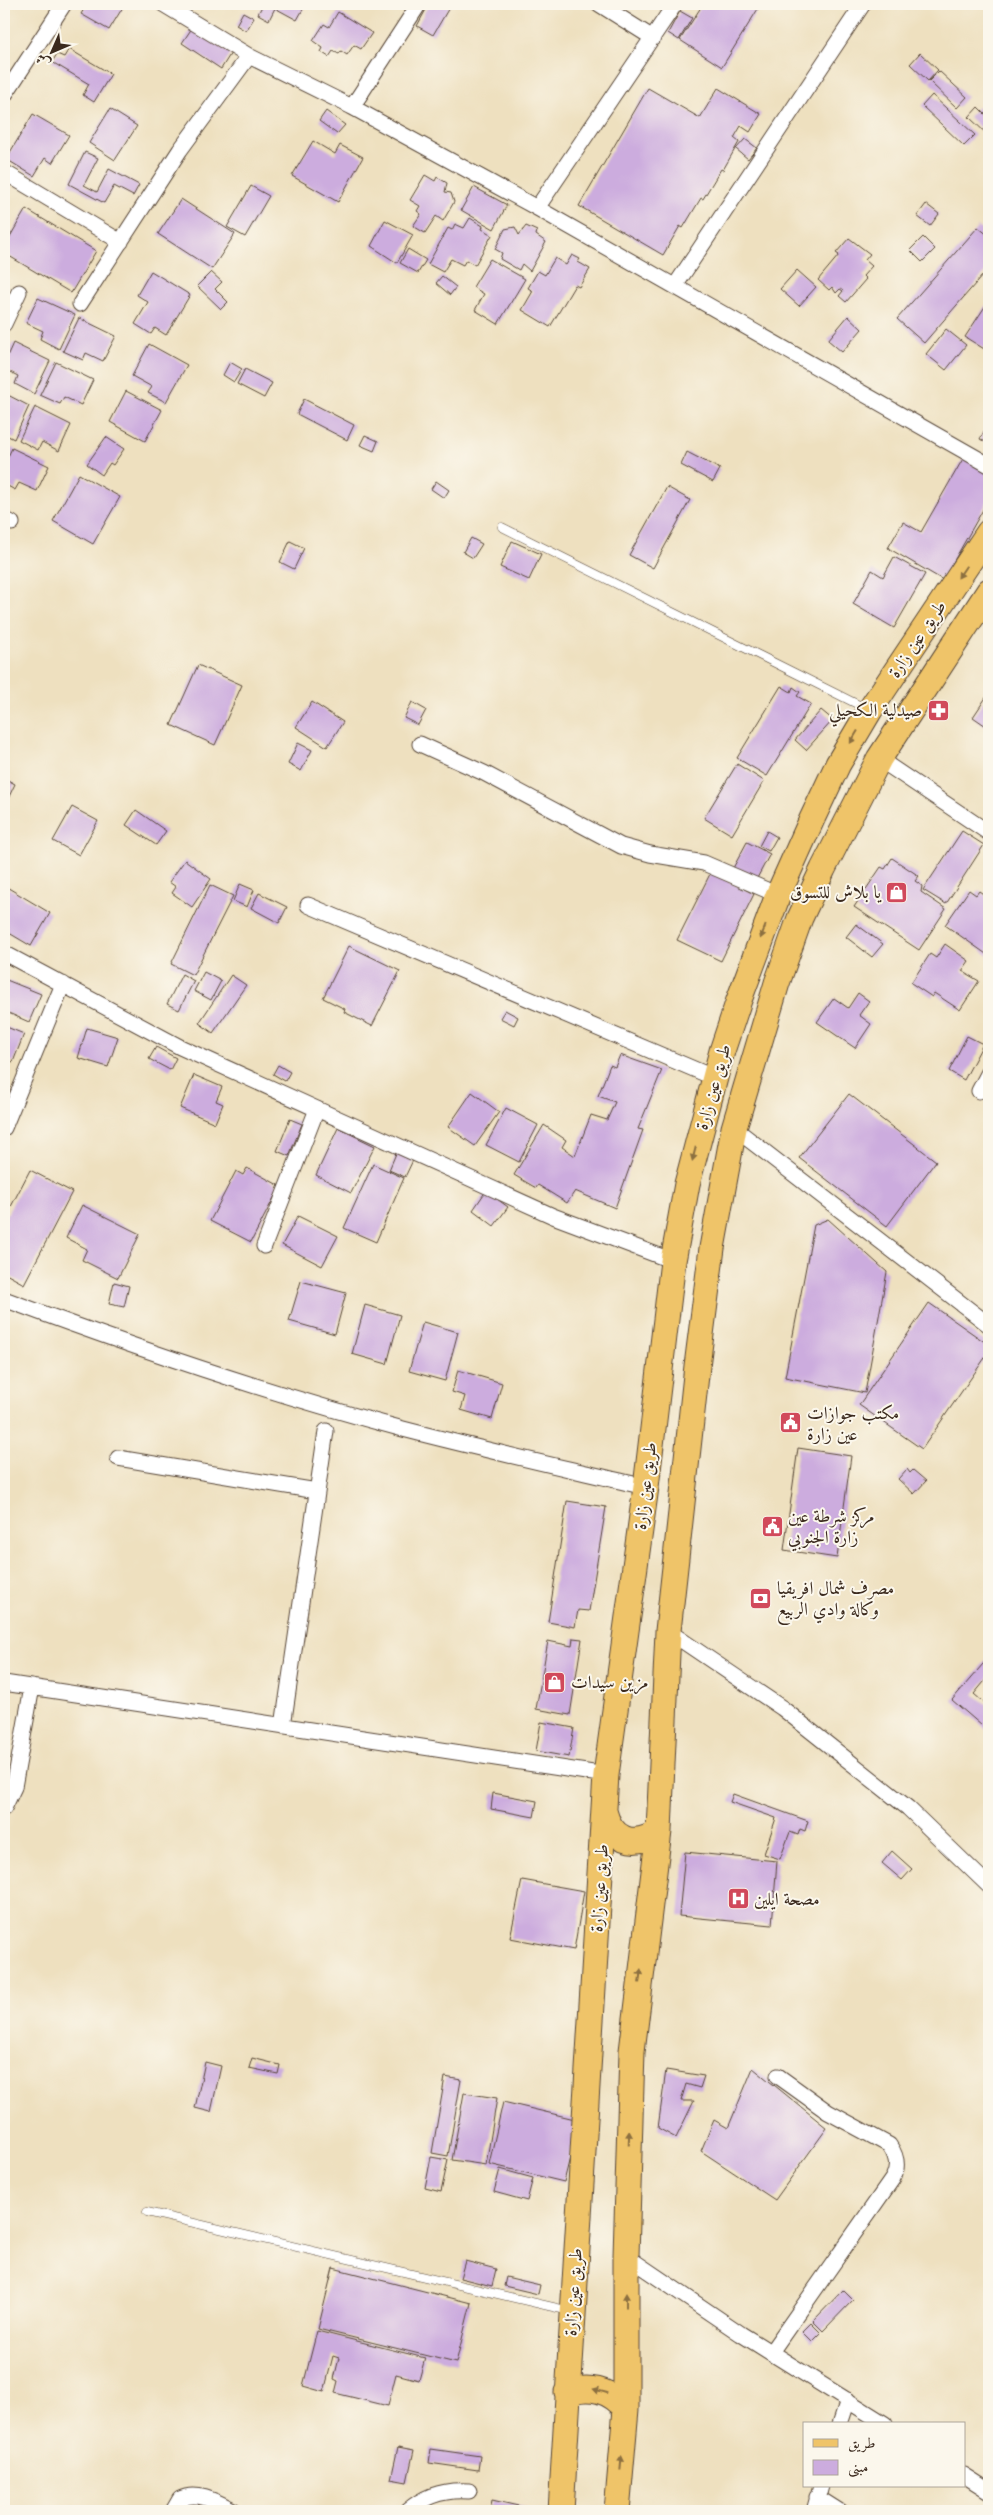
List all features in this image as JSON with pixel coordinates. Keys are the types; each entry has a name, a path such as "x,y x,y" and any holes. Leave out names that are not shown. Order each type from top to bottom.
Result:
{"main road":[{"name":"طريق عين زارة","path":"561,2511 606,1775 646,1487 673,1260 687,1184 715,1078 739,1000 778,895 838,764 870,710 989,532"},
{"name":"طريق عين زارة","path":"617,2511 626,2409 626,2256 632,2051 659,1831 668,1631 698,1358 712,1248 734,1128 765,1020 800,918 848,815 879,759 989,591"},
{"path":"604,1811 612,1830 620,1837 640,1840 659,1831"},
{"path":"567,2392 589,2388 600,2390 615,2398 626,2409"}],"street":[{"path":"4,96 64,4"},
{"path":"163,4 187,10 249,56 352,107 536,208 989,464"},
{"path":"352,107 419,4"},
{"path":"599,4 653,38"},
{"path":"536,208 675,4"},
{"path":"675,286 863,4"},
{"path":"80,304 180,150 249,56"},
{"path":"4,172 121,242"},
{"path":"4,324 20,292"},
{"path":"420,744 484,773 621,846 650,854 704,863 778,895"},
{"path":"879,759 989,833"},
{"path":"308,905 715,1078"},
{"path":"4,953 180,1047 553,1216 673,1260"},
{"path":"4,1128 63,984"},
{"path":"979,1091 989,1072"},
{"path":"264,1246 316,1109"},
{"path":"734,1128 989,1325"},
{"path":"4,1299 157,1354 320,1405 476,1447 646,1487"},
{"path":"283,1726 326,1430"},
{"path":"118,1458 317,1491"},
{"path":"668,1631 782,1708 901,1803 989,1886"},
{"path":"4,1683 606,1775"},
{"path":"4,1808 14,1786 32,1687"},
{"path":"771,2352 893,2178 897,2164 889,2145 828,2112 778,2076"},
{"path":"626,2256 678,2294 882,2422"},
{"path":"841,2422 848,2400"},
{"path":"966,2476 989,2491"},
{"path":"407,2511 424,2498 435,2493 458,2490 469,2491"},
{"path":"172,2511 180,2500 193,2496 219,2503 235,2511"},
{"path":"817,2498 839,2511"}],"lane":[{"path":"502,527 870,710"},
{"path":"147,2212 572,2311"}],"building":[{"path":"87,4 117,4 123,7 109,30 81,14"},
{"path":"263,4 306,4 297,20 275,8 269,20 258,14"},
{"path":"429,4 450,6 433,35 417,26"},
{"path":"703,4 761,4 722,67 680,40"},
{"path":"680,11 692,18 679,40 668,33"},
{"path":"243,12 254,18 246,31 236,25"},
{"path":"338,12 372,33 361,49 354,45 347,55 341,51 339,54 333,51 329,57 321,52 323,48 313,41 324,24 329,27"},
{"path":"192,28 231,53 221,69 182,43"},
{"path":"69,49 111,74 94,102 83,95 89,84 52,62 57,54 64,57"},
{"path":"920,53 938,70 928,81 910,64"},
{"path":"939,71 967,97 957,108 929,81"},
{"path":"648,88 700,118 718,88 761,114 750,132 741,126 734,138 739,142 723,170 721,169 703,199 701,198 683,228 680,226 663,255 579,206"},
{"path":"932,95 975,135 964,146 922,106"},
{"path":"978,107 989,118 989,136 969,117"},
{"path":"110,109 137,126 115,160 89,143"},
{"path":"326,111 345,125 337,134 319,121"},
{"path":"33,114 69,135 52,163 45,158 34,176 6,159"},
{"path":"745,139 757,148 748,159 736,149"},
{"path":"313,141 335,154 340,145 363,157 338,202 292,176"},
{"path":"85,152 98,158 84,185 97,192 109,169 139,185 133,196 114,186 104,203 69,184"},
{"path":"425,175 435,181 437,177 447,183 445,192 451,193 454,202 443,221 436,216 425,233 413,226 421,214 417,211 420,206 410,200"},
{"path":"251,186 269,196 245,237 227,227"},
{"path":"474,187 507,205 494,229 461,210"},
{"path":"181,199 235,234 212,269 158,234"},
{"path":"926,204 939,214 930,226 917,216"},
{"path":"26,209 96,251 71,293 4,253 4,247"},
{"path":"470,218 483,226 482,229 492,235 475,265 466,260 463,265 451,259 443,272 428,264 448,228 452,230 455,224 464,228"},
{"path":"385,220 413,235 397,263 371,246"},
{"path":"526,226 537,231 536,235 546,242 530,271 522,264 519,270 500,259 502,253 495,249 505,229 515,227 519,235"},
{"path":"978,227 989,236 989,268 924,343 897,319"},
{"path":"923,237 935,249 922,262 910,250"},
{"path":"849,238 870,254 865,260 872,266 863,276 866,279 846,302 839,296 843,291 840,289 836,293 832,287 829,290 818,280 839,255 836,253"},
{"path":"408,249 426,260 418,273 400,263"},
{"path":"572,255 580,259 578,262 590,269 579,287 575,285 550,327 522,310 533,291 528,288 538,271 545,275 555,258 566,265"},
{"path":"490,259 525,279 498,324 475,310 484,294 473,287"},
{"path":"797,270 816,287 799,306 780,289"},
{"path":"151,271 190,295 166,335 155,328 151,334 135,324 148,302 137,295"},
{"path":"211,272 222,282 215,289 228,302 221,309 197,286"},
{"path":"442,276 456,287 450,295 436,283"},
{"path":"38,298 75,315 59,349 40,339 43,331 26,323"},
{"path":"986,305 989,308 989,352 965,337"},
{"path":"848,316 862,329 842,352 828,340"},
{"path":"79,318 116,336 103,361 86,353 83,360 63,351"},
{"path":"946,329 966,345 946,370 926,354"},
{"path":"13,343 50,361 34,394 15,384 18,376 4,369 4,363"},
{"path":"149,344 187,365 166,402 148,393 152,387 132,376"},
{"path":"56,362 93,380 81,405 64,397 60,404 40,395"},
{"path":"230,362 242,369 234,382 223,375"},
{"path":"245,369 272,383 264,398 237,384"},
{"path":"126,391 162,410 145,441 110,422"},
{"path":"4,393 29,406 14,439 4,434"},
{"path":"304,399 354,425 347,440 297,414"},
{"path":"35,407 71,425 59,451 42,442 38,450 19,440"},
{"path":"989,422 989,444 980,439"},
{"path":"365,435 378,441 374,451 360,445"},
{"path":"106,437 124,449 113,465 110,463 102,475 87,464"},
{"path":"12,448 49,466 37,491 19,483 15,490 4,484 4,465"},
{"path":"687,452 720,469 713,482 681,465"},
{"path":"964,457 989,472 989,499 943,580 888,548 903,522 921,532"},
{"path":"79,474 120,497 93,544 53,521"},
{"path":"436,481 449,490 444,498 431,489"},
{"path":"667,487 690,500 653,568 629,555"},
{"path":"471,538 482,544 473,558 463,552"},
{"path":"290,541 304,548 294,569 280,562"},
{"path":"512,541 541,554 529,580 500,567"},
{"path":"894,557 925,574 894,628 853,604 872,570 883,577"},
{"path":"198,665 242,685 215,745 171,725"},
{"path":"781,686 791,692 793,687 800,692 797,696 811,704 767,776 737,758"},
{"path":"989,693 989,728 973,717"},
{"path":"312,702 343,722 327,747 296,727"},
{"path":"412,702 426,710 418,725 404,718"},
{"path":"821,710 833,720 806,750 795,740"},
{"path":"298,743 312,750 301,771 288,764"},
{"path":"737,764 764,781 732,835 704,818"},
{"path":"4,778 15,784 4,807"},
{"path":"72,807 98,821 79,855 53,841"},
{"path":"136,810 166,831 156,845 126,825"},
{"path":"767,831 777,837 769,851 759,846"},
{"path":"962,831 984,845 946,904 923,890"},
{"path":"747,842 770,854 755,882 732,870"},
{"path":"892,858 919,876 915,881 922,886 921,892 946,909 919,950 854,907 881,867 885,869"},
{"path":"185,860 211,879 192,907 172,893 176,887 169,882"},
{"path":"711,872 754,894 721,961 677,940"},
{"path":"240,884 254,890 247,907 233,901"},
{"path":"210,885 233,896 193,975 171,964"},
{"path":"5,886 50,913 31,946 4,930"},
{"path":"969,890 976,895 979,891 989,898 989,956 945,925"},
{"path":"259,893 287,907 279,923 251,908"},
{"path":"856,924 883,944 872,957 846,937"},
{"path":"945,944 969,961 962,971 979,981 960,1010 934,993 932,997 911,983 930,954 936,958"},
{"path":"349,946 400,971 372,1026 344,1012 345,1009 323,998"},
{"path":"204,972 221,981 211,1000 194,991"},
{"path":"182,974 194,981 179,1010 167,1004"},
{"path":"231,975 246,985 213,1033 199,1023"},
{"path":"4,979 41,994 29,1022 4,1011"},
{"path":"858,993 869,1001 859,1015 871,1024 855,1048 817,1022 834,998 848,1008"},
{"path":"505,1010 518,1017 514,1025 500,1018"},
{"path":"4,1026 24,1034 13,1062 4,1058"},
{"path":"87,1028 118,1037 108,1067 78,1058"},
{"path":"967,1036 983,1044 964,1080 949,1071"},
{"path":"156,1047 176,1058 170,1070 149,1059"},
{"path":"620,1055 662,1070 638,1129 643,1130 615,1208 575,1191 567,1203 538,1185 536,1188 514,1175 544,1125 566,1140 562,1147 575,1156 591,1115 607,1120 615,1102 598,1096 610,1065 615,1067"},
{"path":"278,1065 290,1072 285,1081 273,1074"},
{"path":"194,1075 222,1087 216,1101 223,1104 215,1123 180,1108"},
{"path":"472,1092 499,1112 475,1146 448,1127"},
{"path":"849,1094 936,1161 887,1226 799,1158"},
{"path":"506,1108 538,1125 519,1162 486,1145"},
{"path":"290,1119 302,1124 289,1156 277,1151"},
{"path":"338,1128 375,1146 351,1193 316,1175"},
{"path":"397,1151 414,1158 405,1177 389,1170"},
{"path":"373,1164 404,1178 376,1242 344,1228"},
{"path":"247,1168 280,1186 251,1242 210,1221 236,1171 243,1175"},
{"path":"30,1170 72,1192 24,1284 4,1273 4,1220"},
{"path":"486,1191 508,1207 494,1226 473,1210"},
{"path":"82,1205 140,1234 118,1278 82,1260 87,1249 66,1238"},
{"path":"298,1216 338,1236 322,1266 282,1245"},
{"path":"828,1219 887,1272 865,1393 785,1377 814,1225"},
{"path":"301,1281 346,1293 335,1334 289,1321"},
{"path":"114,1282 129,1286 124,1307 109,1304"},
{"path":"929,1303 989,1345 989,1352 922,1449 859,1405"},
{"path":"365,1305 400,1315 387,1364 352,1354"},
{"path":"423,1322 458,1332 445,1381 409,1371"},
{"path":"458,1370 502,1383 492,1419 461,1410 465,1396 452,1392"},
{"path":"798,1448 851,1456 837,1558 784,1550"},
{"path":"907,1469 910,1473 913,1470 926,1481 914,1494 898,1479"},
{"path":"567,1501 606,1507 589,1611 578,1610 575,1627 548,1622"},
{"path":"573,1638 582,1639 570,1715 536,1709 548,1641 572,1646"},
{"path":"989,1657 989,1676 974,1694 989,1707 989,1732 952,1700"},
{"path":"541,1722 574,1728 569,1757 536,1751"},
{"path":"493,1793 537,1801 534,1817 491,1809"},
{"path":"733,1794 808,1821 805,1831 800,1829 798,1835 790,1832 780,1859 764,1854 776,1818 730,1802"},
{"path":"892,1851 912,1869 902,1880 882,1863"},
{"path":"685,1852 777,1861 772,1925 679,1916"},
{"path":"522,1880 584,1891 574,1950 510,1938"},
{"path":"252,2058 280,2065 278,2074 249,2068"},
{"path":"205,2062 221,2066 211,2112 195,2108"},
{"path":"753,2068 827,2128 775,2200 701,2151 714,2120 728,2128"},
{"path":"666,2070 704,2076 700,2088 686,2084 681,2101 694,2101 676,2138 658,2128"},
{"path":"445,2077 461,2080 448,2156 432,2153"},
{"path":"464,2093 497,2098 486,2165 452,2160"},
{"path":"503,2102 579,2120 564,2182 489,2164"},
{"path":"431,2157 448,2160 441,2192 425,2188"},
{"path":"500,2169 533,2178 527,2201 494,2192"},
{"path":"465,2261 496,2269 492,2286 460,2278"},
{"path":"333,2268 471,2303 456,2363 318,2329"},
{"path":"506,2277 540,2285 538,2294 504,2286"},
{"path":"843,2290 853,2300 823,2331 813,2321"},
{"path":"811,2323 821,2333 812,2342 802,2332"},
{"path":"317,2331 425,2358 419,2380 396,2374 388,2406 335,2393 338,2381 334,2379 339,2358 333,2356 324,2392 303,2386"},
{"path":"398,2447 414,2450 407,2482 391,2479"},
{"path":"431,2449 480,2456 478,2470 429,2463"},
{"path":"492,2500 527,2508 526,2511 490,2511"}],"place":[{"name":"صيدلية الكحيلي","path":"938,710"},
{"name":"يا بلاش للتسوق","path":"897,892"},
{"name":"مكتب جوازات عين زارة","path":"791,1423"},
{"name":"مركز شرطة عين زارة الجنوبي","path":"772,1526"},
{"name":"مصرف شمال افريقيا وكالة وادي الربيع","path":"761,1598"},
{"name":"مزين سيدات","path":"555,1682"},
{"name":"مصحة ايلين","path":"738,1899"}]}
